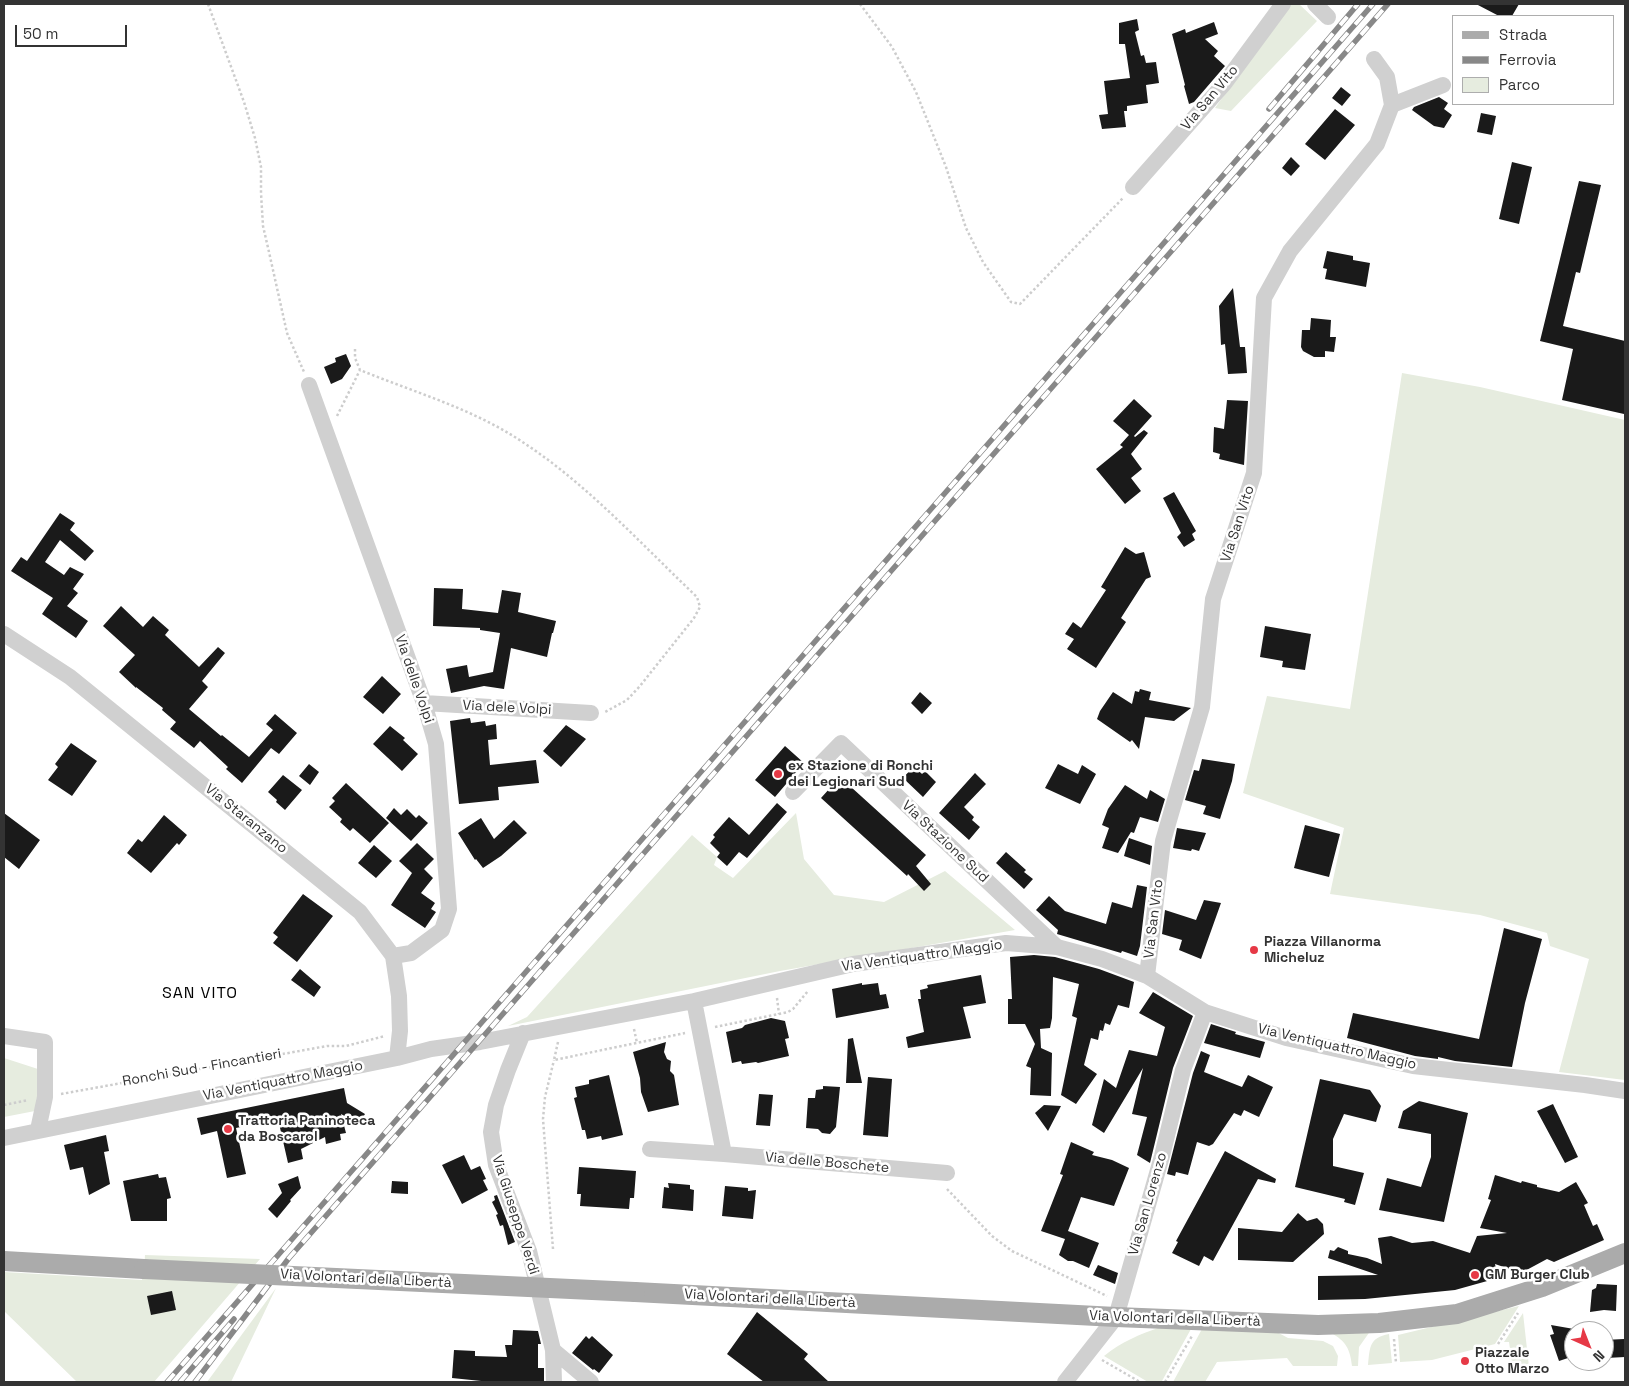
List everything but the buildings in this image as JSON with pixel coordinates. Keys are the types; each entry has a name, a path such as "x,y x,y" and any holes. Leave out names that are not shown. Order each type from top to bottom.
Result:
{"main road":[{"path":"1537,1289 1625,1239"},
{"path":"1537,1289 1625,1253"},
{"name":"Via Volontari della Libertà","path":"4,1261 635,1292 1118,1309 1201,1320 1318,1325 1392,1322 1457,1314 1537,1289"}],"street":[{"name":"Via San Vito","path":"1132,188 1224,84 1283,4"},
{"path":"1314,4 1328,17"},
{"name":"Via San Vito","path":"1147,976 1163,841 1202,707 1213,600 1254,473 1264,298 1290,251 1378,144 1392,105 1387,77 1374,59"},
{"path":"1392,105 1443,84"},
{"name":"Via delle Volpi","path":"309,384 424,703 436,744 449,909 442,930 411,952 393,956"},
{"name":"Via Staranzano","path":"4,634 70,677 360,912 393,956 399,996 400,1031 397,1058"},
{"name":"Via dele Volpi","path":"424,703 591,713"},
{"name":"Via Stazione Sud","path":"793,792 841,743 1057,948"},
{"name":"Via Ventiquattro Maggio","path":"4,1138 397,1058 431,1049 694,1000 853,964 1006,943 1057,948 1102,959 1147,976 1205,1012 1286,1038 1413,1066 1625,1091"},
{"path":"694,1000 724,1154"},
{"name":"Via San Lorenzo","path":"1065,1382 1089,1352 1118,1309 1162,1156 1183,1070 1205,1012"},
{"name":"Via Giuseppe Verdi","path":"523,1033 496,1105 491,1132 496,1165 529,1252 553,1350 554,1382"},
{"path":"4,1036 44,1042 45,1097 38,1130"},
{"name":"Via delle Boschete","path":"650,1150 724,1154 939,1172"},
{"path":"553,1350 590,1382"}],"path":[{"path":"208,4 244,102 255,138 261,167 264,226 269,252 287,333 309,384"},
{"path":"860,4 892,47 908,77 946,168 966,228 983,262 1011,302 1020,304 1132,188"},
{"path":"354,348 355,358 360,370 468,412 523,442 574,480 697,597 700,607 694,618 640,686 627,700 607,711 591,713"},
{"path":"329,439 333,425 360,370"},
{"path":"554,1060 779,1014 793,1009 808,991"},
{"path":"777,998 779,1014"},
{"path":"553,1249 543,1119 545,1097 562,1026"},
{"path":"633,1028 637,1043"},
{"name":"Ronchi Sud - Fincantieri","path":"4,1105 327,1046 346,1046 400,1031"},
{"path":"939,1172 992,1236 1012,1251 1106,1295 1118,1309"},
{"path":"1498,1344 1537,1289"},
{"path":"1165,1382 1201,1320"},
{"path":"1392,1322 1396,1362"},
{"path":"1089,1352 1140,1382"}],"green space":[{"path":"1289,4 1299,4 1317,21 1231,111 1215,108"},
{"path":"1402,373 1480,387 1625,420 1625,1080 1559,1072 1589,959 1550,946 1547,933 1480,915 1330,894 1344,828 1243,793 1267,696 1350,709"},
{"path":"796,813 804,859 834,895 884,902 945,871 1015,930 780,971 508,1026 527,1017 692,835 717,857 714,865 733,878"},
{"path":"4,1058 41,1070 35,1111 4,1117"},
{"path":"145,1255 260,1259 154,1382 77,1382 4,1311 4,1272 142,1280"},
{"path":"276,1288 231,1382 207,1382"},
{"path":"1519,1306 1495,1344 1432,1360 1400,1362 1398,1335"},
{"path":"1523,1313 1529,1367 1513,1370 1509,1342 1504,1342"},
{"path":"1161,1327 1191,1329 1162,1381 1148,1382 1104,1356 1131,1339"},
{"path":"1202,1329 1273,1330 1288,1338 1323,1341 1333,1346 1338,1356 1337,1366 1293,1366 1287,1358 1217,1362 1205,1382 1173,1382"},
{"path":"1371,1330 1359,1347 1358,1366 1352,1366 1346,1346 1331,1333"},
{"path":"1389,1334 1392,1363 1368,1365 1369,1353 1374,1341"}],"railway":[{"path":"1269,109 1358,4"},
{"path":"167,1382 1373,4"},
{"path":"195,1382 289,1258 1388,4"},
{"path":"180,1382 234,1319"}],"place":[{"name":"ex Stazione di Ronchi dei Legionari Sud","path":"778,774"},
{"name":"Piazza Villanorma Micheluz","path":"1254,950"},
{"name":"Trattoria Paninoteca da Boscarol","path":"228,1129"},
{"name":"GM Burger Club","path":"1475,1275"},
{"name":"Piazzale Otto Marzo","path":"1465,1361"}],"district":[{"name":"SAN VITO","path":"200,994"}]}
